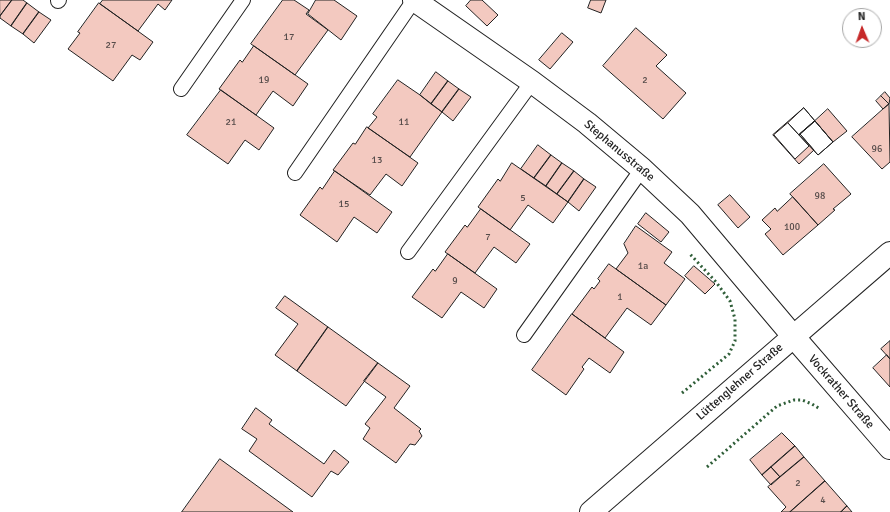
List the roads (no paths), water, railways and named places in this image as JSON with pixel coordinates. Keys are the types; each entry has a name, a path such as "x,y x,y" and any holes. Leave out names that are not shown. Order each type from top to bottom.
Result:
{"street":[{"name":"Stephanusstraße","path":"414,0 532,82 587,123 642,169 690,214 793,336"},
{"name":"Lüttenglehner Straße","path":"591,512 890,253"},
{"name":"Vockrather Straße","path":"793,336 890,448"}],"lane":[{"path":"181,89 243,0"},
{"path":"294,173 414,0"},
{"path":"408,252 532,82"},
{"path":"524,336 642,169"}]}
